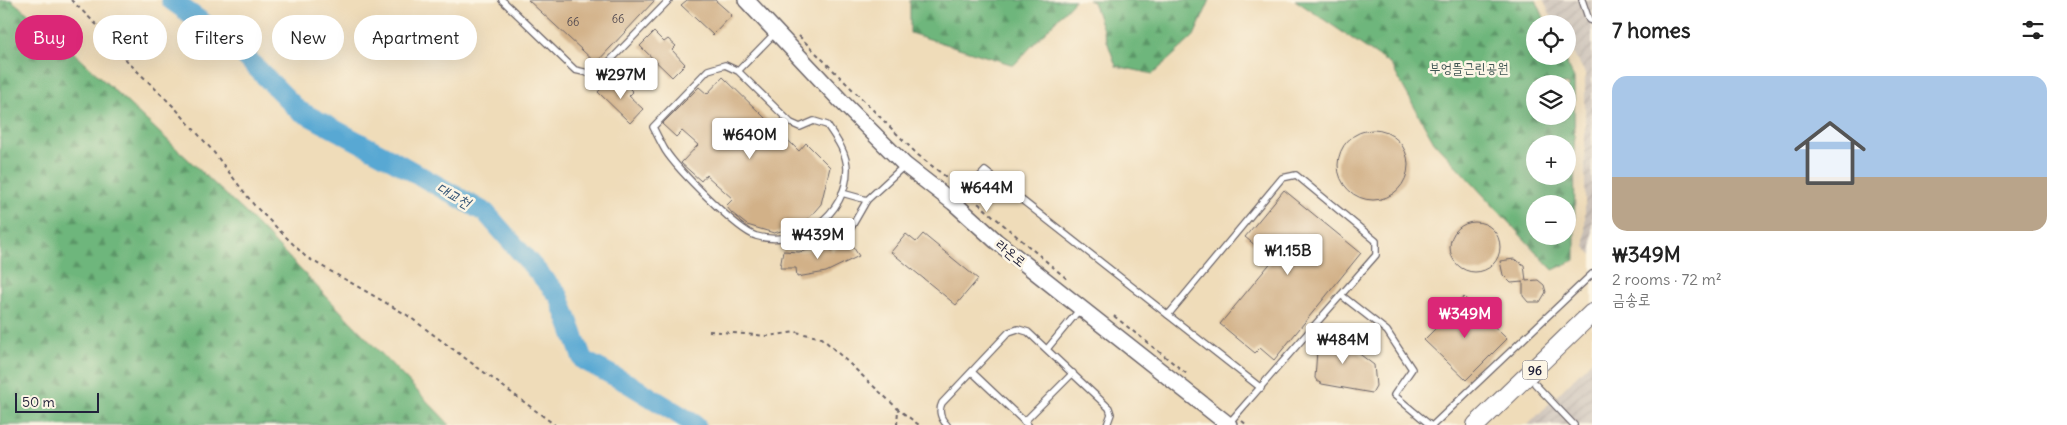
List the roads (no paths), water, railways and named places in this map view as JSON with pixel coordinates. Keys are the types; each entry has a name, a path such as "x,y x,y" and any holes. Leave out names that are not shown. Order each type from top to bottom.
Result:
{"main road":[{"name":"라온로","path":"746,0 841,102 905,165 954,203 996,241 1231,422"},
{"name":"96","path":"1476,425 1592,313"},
{"name":"96","path":"1492,425 1592,328"}],"lane":[{"path":"502,0 575,70 588,73 602,70 668,0"},
{"path":"1582,0 1589,20 1592,21"},
{"path":"738,71 776,32"},
{"path":"725,65 738,71 791,123 800,128 814,121 827,125 841,146 847,169 842,193 830,213 807,232 780,240 755,235 726,216 666,152 653,127 708,70 725,65"},
{"path":"844,240 867,200 905,165"},
{"path":"954,203 985,171 1261,388"},
{"path":"1168,315 1282,178 1296,175 1376,241 1376,255 1231,422"},
{"path":"842,193 867,200"},
{"path":"1434,425 1592,274"},
{"path":"1341,295 1387,331 1412,369 1394,395 1430,425"},
{"path":"1047,349 1081,308"},
{"path":"947,425 941,415 940,408 942,403 1009,332 1018,329 1028,332 1109,408 1112,414 1107,425"},
{"path":"972,372 1024,422"},
{"path":"1014,425 1024,422 1073,373"},
{"path":"1535,384 1570,423"}],"waterway":[{"name":"대교천","path":"171,0 233,44 298,110 486,213 559,296 583,360 629,384 696,425"}],"park label":[{"name":"부엉뜰근린공원","path":"1469,68"}]}
